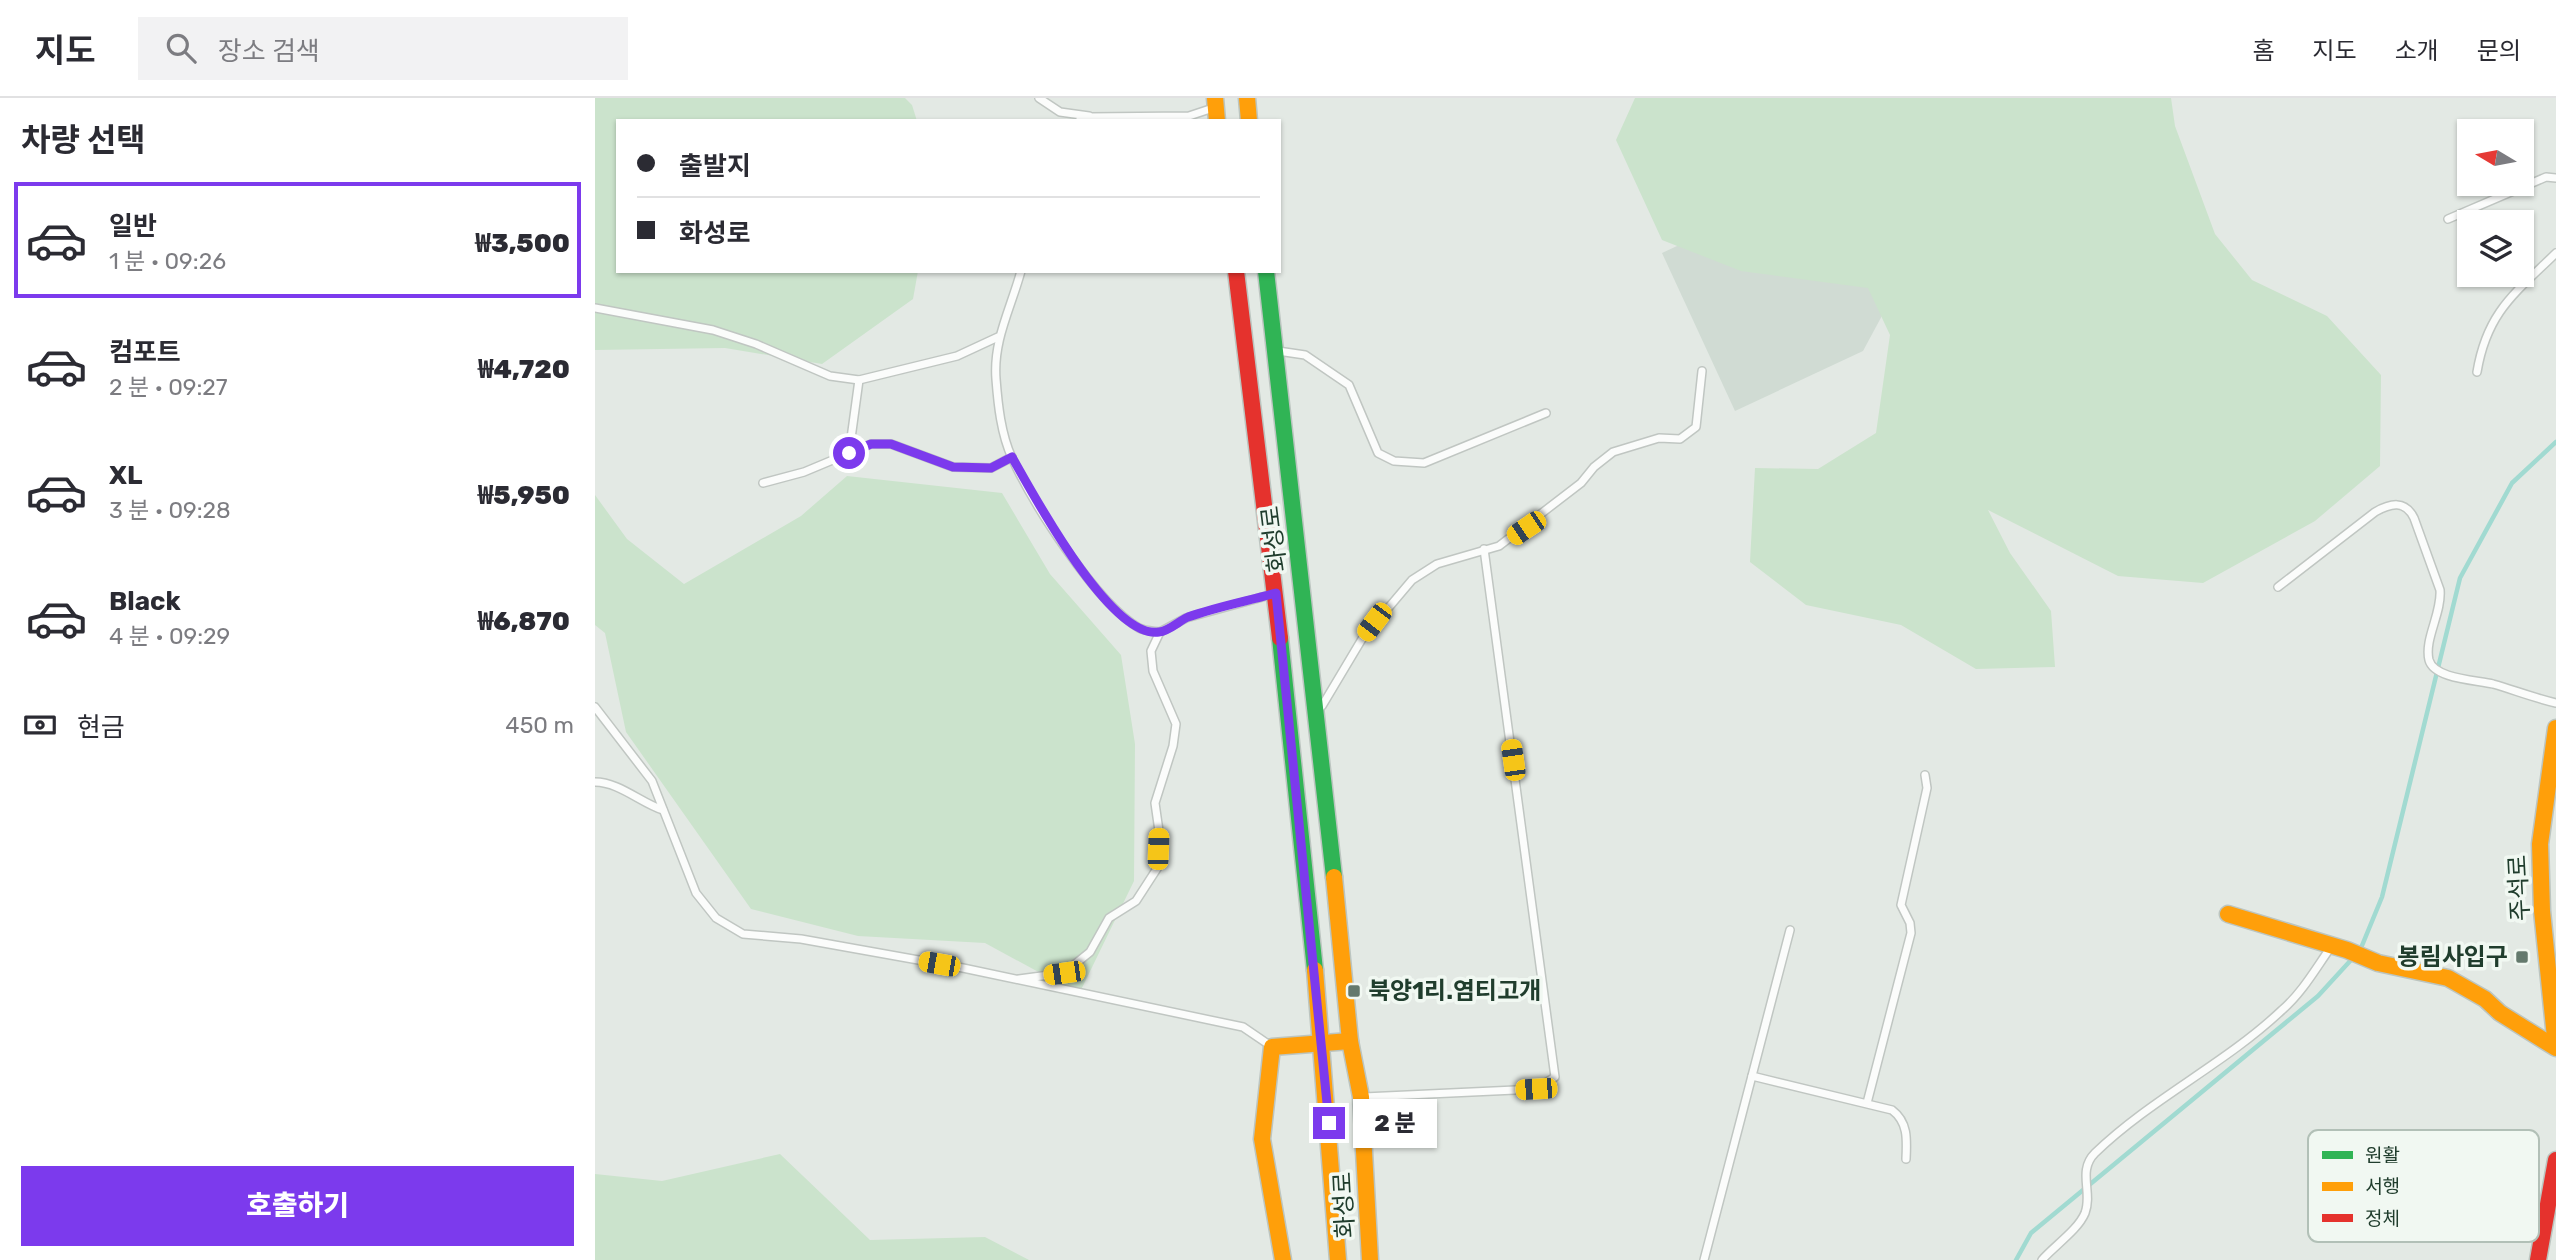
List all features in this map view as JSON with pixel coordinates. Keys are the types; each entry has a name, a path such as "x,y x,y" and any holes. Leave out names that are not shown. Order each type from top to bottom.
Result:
{"main road":[{"path":"1247,98 1249,119"},
{"name":"화성로","path":"1236,273 1276,593 1322,1043 1338,1260"},
{"name":"화성로","path":"1266,273 1317,712 1350,1041 1361,1097 1370,1260"},
{"name":"주석로","path":"2556,728 2543,808 2540,867 2556,1047"},
{"path":"2228,914 2340,948 2378,963 2448,978 2485,999 2500,1013 2556,1047"},
{"path":"1283,1260 1262,1139 1272,1046 1350,1041"},
{"path":"2537,1260 2549,1211 2556,1160"}],"lane":[{"path":"1038,99 1060,112 1090,117 1189,116 1216,109"},
{"path":"1084,119 1090,117"},
{"path":"2448,219 2546,177 2556,178"},
{"path":"2477,372 2481,346 2490,324 2503,306 2556,253"},
{"path":"1020,273 998,337 996,377 1003,427 1012,457 1061,540 1095,588 1141,629 1160,632"},
{"path":"595,308 713,330 756,344 830,376 859,380 957,356 998,337"},
{"path":"1274,350 1305,355 1349,386 1378,453 1394,461 1424,463 1546,414"},
{"path":"1317,712 1362,639 1412,580 1437,564 1499,546 1526,528 1613,452 1646,441 1680,439 1696,427 1702,371"},
{"path":"849,453 859,380"},
{"path":"763,483 804,472 871,444 891,444 953,467 991,468 1012,457"},
{"path":"2278,587 2375,512 2389,504 2399,504 2409,509 2440,590 2441,601 2429,649 2429,660 2434,669 2457,678 2495,685 2517,694 2556,703"},
{"path":"1361,1097 1536,1089 1555,1077 1485,549"},
{"path":"1015,980 1064,973 1090,952 1109,918 1136,901 1158,867 1159,831 1155,803 1173,746 1176,724 1153,671 1151,651 1160,632 1186,618 1276,593"},
{"path":"595,707 652,781 696,893 716,918 743,934 801,939 1243,1027 1272,1046"},
{"path":"1867,1103 1911,933 1910,923 1901,905 1927,788 1925,775"},
{"path":"595,782 624,791 644,804 663,810"},
{"path":"1704,1260 1790,930"},
{"path":"2042,1260 2082,1220 2086,1210 2086,1164 2094,1154 2128,1125 2285,1008 2340,948"},
{"path":"1752,1076 1892,1110 1901,1117 1907,1140 1906,1159"}],"shaded area":[{"path":"1885,149 1925,236 1863,351 1735,411 1662,253"}],"green space":[{"path":"595,98 905,98 912,105 916,119 616,119 616,273 918,273 913,299 822,364 725,348 595,350"},
{"path":"1635,98 2171,98 2175,126 2215,234 2252,280 2327,316 2381,375 2380,466 2315,521 2203,583 2118,576 1988,510 2010,553 2051,611 2055,667 1976,669 1901,625 1806,605 1750,562 1755,468 1818,469 1876,433 1890,335 1868,288 1741,271 1662,240 1616,140"},
{"path":"847,476 1002,493 1050,574 1121,655 1135,744 1134,881 1079,994 985,943 858,936 751,909 626,732 605,633 595,625 595,495 627,539 684,584 801,516"},
{"path":"780,1154 870,1240 985,1237 1029,1260 595,1260 595,1174 662,1181"}],"waterway":[{"path":"2361,948 2382,897 2460,578 2512,483 2556,442"},
{"path":"2016,1260 2031,1233 2318,996 2351,960"}],"traffic: fast":[{"path":"1266,273 1334,877"},
{"path":"1280,638 1315,970"}],"traffic: slow":[{"path":"1215,98 1217,119"},
{"path":"1247,98 1249,119"},
{"path":"2556,728 2540,844 2542,911 2556,1047"},
{"path":"1334,877 1350,1041 1361,1097 1370,1260"},
{"path":"2228,914 2347,950 2378,963 2448,978 2485,999 2500,1013 2556,1048"},
{"path":"1315,970 1338,1260"},
{"path":"1283,1260 1262,1139 1272,1047 1350,1041"}],"traffic: jam":[{"path":"1236,273 1280,638"},
{"path":"2538,1260 2556,1160"}],"place":[{"name":"봉림사입구","path":"2522,957"},
{"name":"북양1리.염티고개","path":"1354,991"}],"route":[{"path":"849,453 871,444 891,444 953,467 991,468 1012,457 1061,540 1095,588 1122,615 1141,629 1160,632 1186,618 1276,593 1329,1123"}]}
